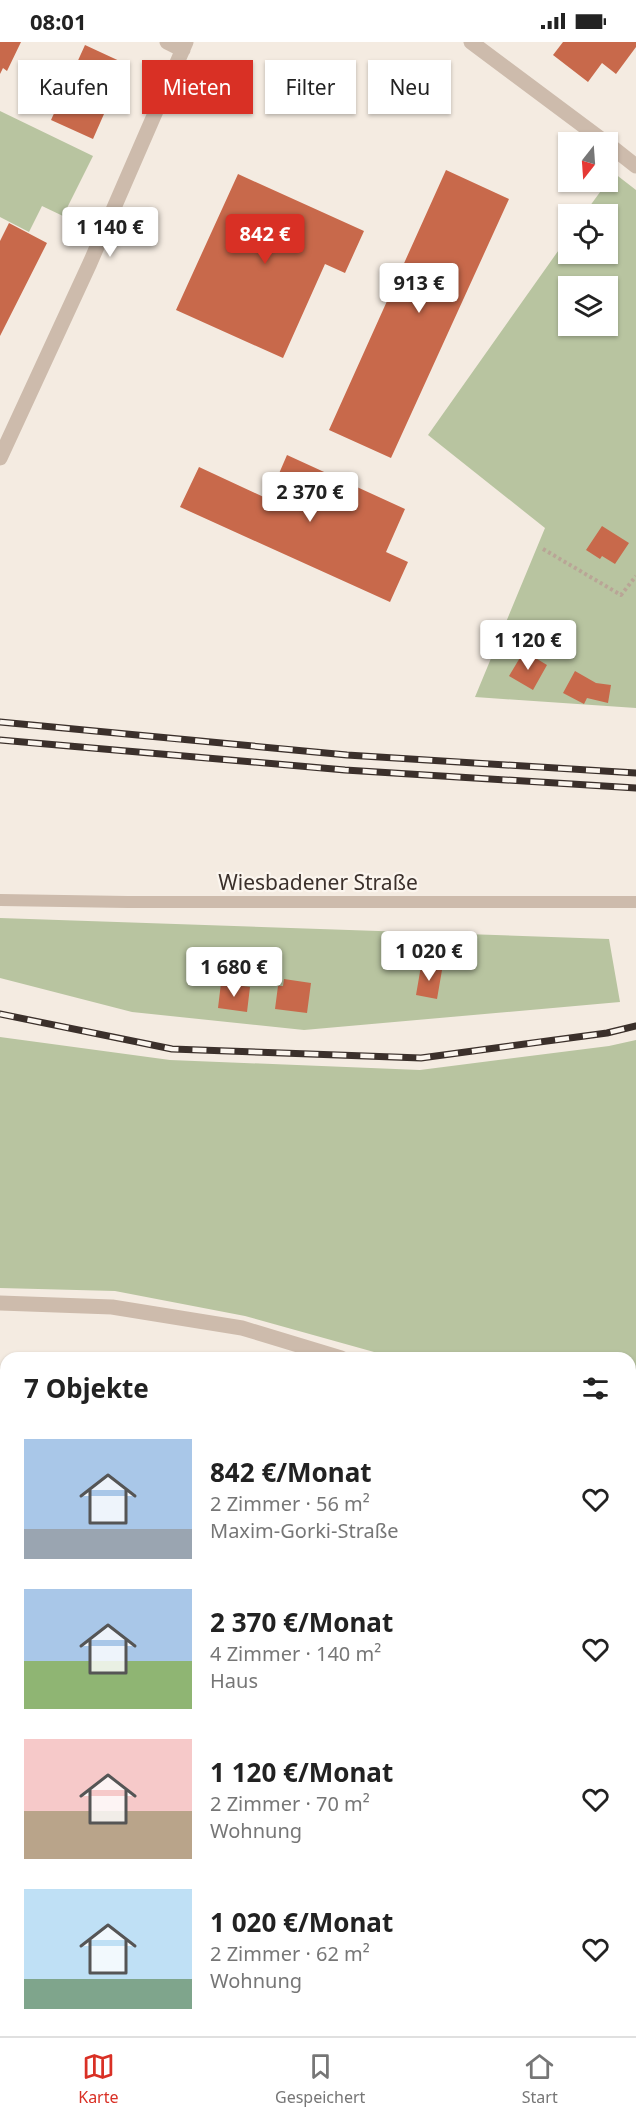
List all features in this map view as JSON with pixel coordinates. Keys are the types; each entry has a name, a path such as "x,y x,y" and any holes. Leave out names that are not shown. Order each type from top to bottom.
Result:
{"street":[{"path":"1,456 85,273 184,46 167,42"},
{"path":"471,42 591,132"},
{"path":"618,152 636,166"},
{"path":"0,1303 112,1307 230,1326 320,1352"}],"lane":[{"name":"Wiesbadener Straße","path":"0,900 636,902"}],"path":[{"path":"543,549 621,595 636,576"}],"green space":[{"path":"0,111 93,156 63,216 42,206 29,232 0,217"},
{"path":"618,176 636,190 636,708 475,697 545,528 428,435 558,251 558,264 618,264 618,204 591,204 600,192 618,192"},
{"path":"0,918 609,939 620,1002 304,1030 132,1012 0,978"},
{"path":"0,1037 170,1060 420,1070 609,1046 636,1040 636,1352 374,1352 245,1316 115,1291 0,1288"}],"building":[{"path":"0,42 21,42 7,71 3,68 0,74"},
{"path":"563,42 636,42 636,47 616,74 602,63 588,82 553,55"},
{"path":"85,45 117,60 78,60"},
{"path":"54,114 104,114 93,139 51,120"},
{"path":"446,170 509,199 391,458 329,430"},
{"path":"238,174 364,231 345,273 325,264 283,358 176,310"},
{"path":"9,223 47,243 0,336 0,241"},
{"path":"287,455 405,509 386,552 408,562 390,602 180,507 199,467 268,499"},
{"path":"602,526 629,543 615,564 602,556 600,559 586,550"},
{"path":"524,651 547,665 533,690 509,676"},
{"path":"575,671 596,683 611,685 608,703 587,698 584,704 563,693"},
{"path":"421,966 442,970 437,999 416,995"},
{"path":"284,979 311,983 307,1013 275,1009 278,986 283,986"},
{"path":"221,983 250,987 247,1012 218,1008"}],"railway":[{"path":"0,722 347,755 636,773"},
{"path":"0,740 345,770 636,788"},
{"path":"0,1014 172,1049 421,1058 607,1033 636,1026"}]}
